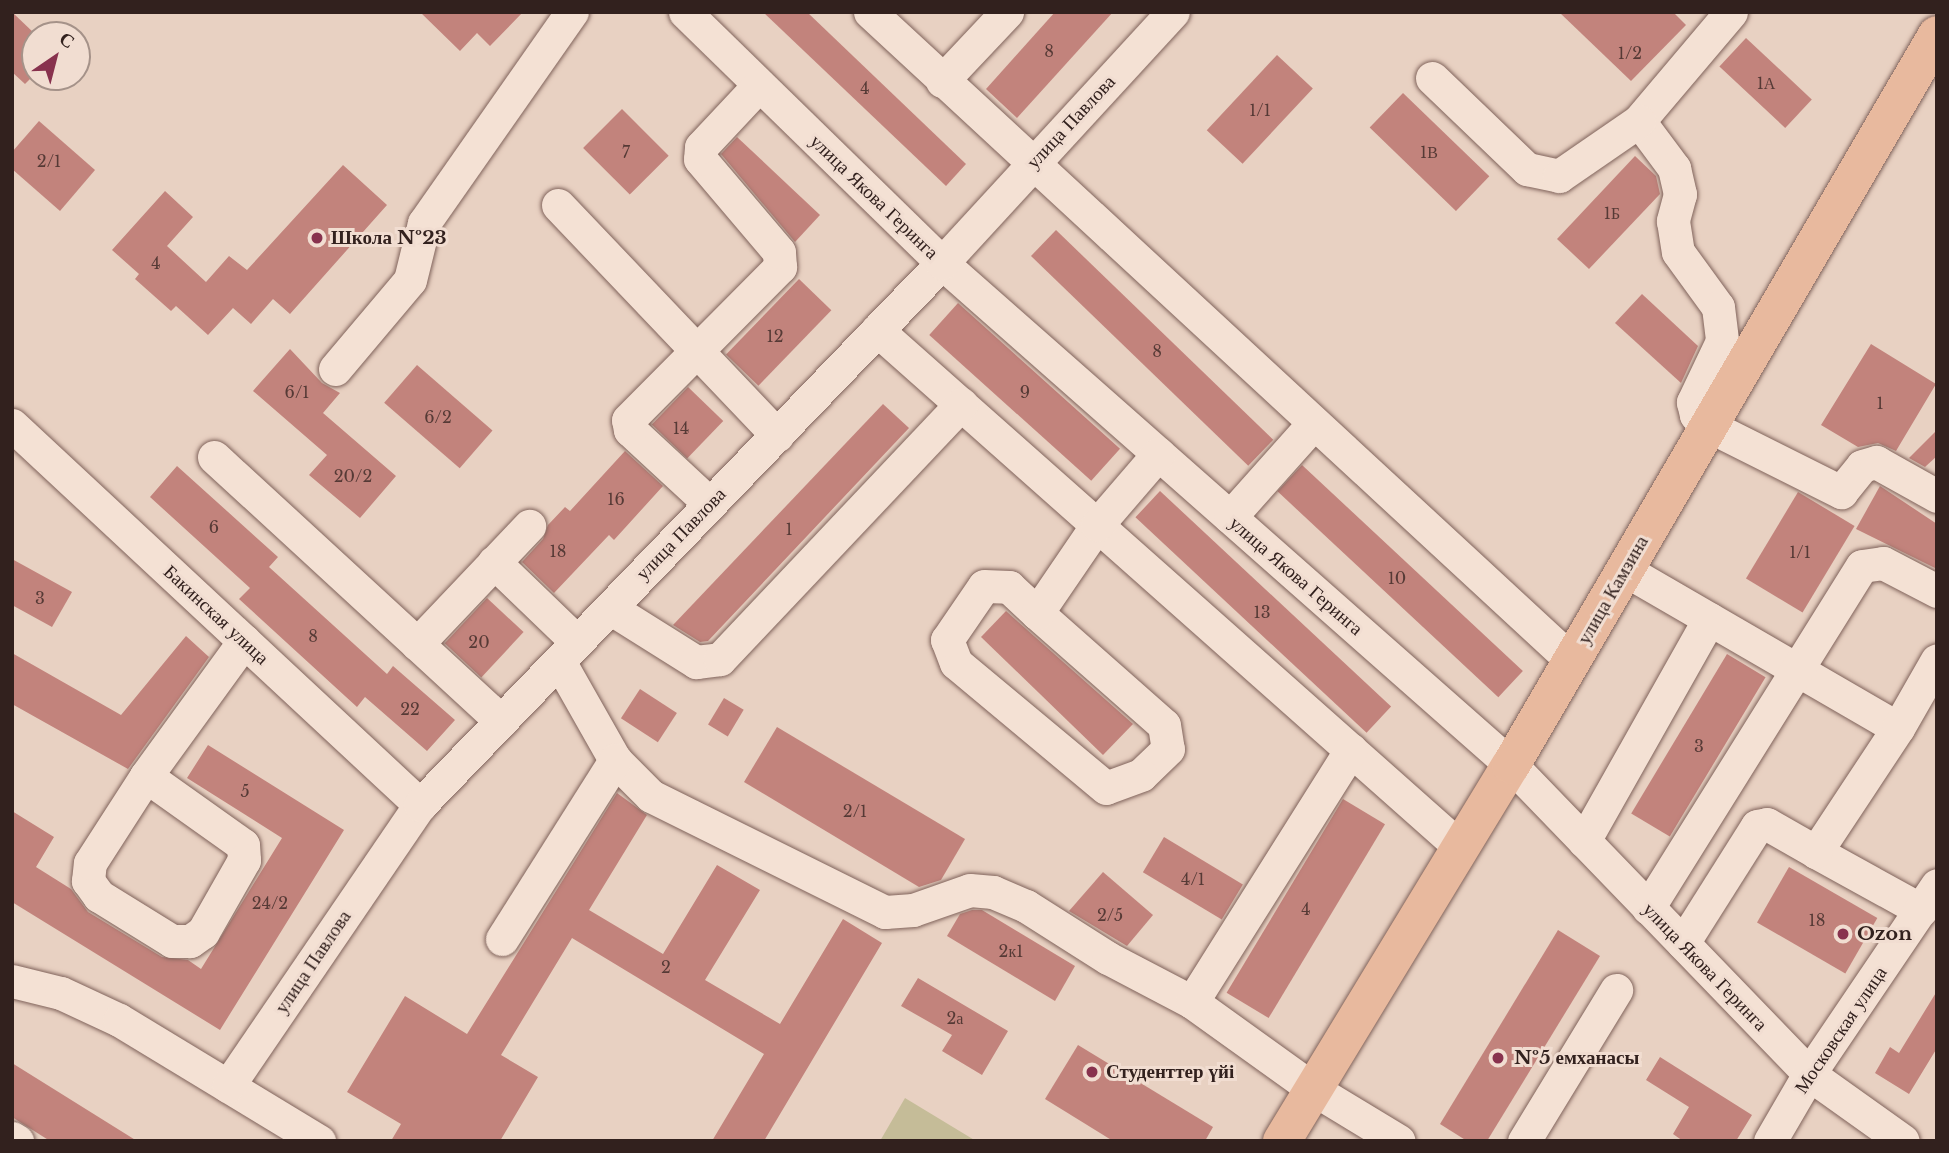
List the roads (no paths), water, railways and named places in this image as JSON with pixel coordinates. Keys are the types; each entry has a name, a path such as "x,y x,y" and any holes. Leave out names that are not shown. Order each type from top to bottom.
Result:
{"main road":[{"name":"улица Камзина","path":"1282,1141 1511,765 1937,35"}],"street":[{"path":"335,369 410,280 424,223 572,12"},
{"name":"улица Якова Геринга","path":"685,12 942,263 1511,765 1809,1074 1903,1141"},
{"path":"870,12 1031,166 1572,661"},
{"path":"942,81 1007,12"},
{"path":"1432,78 1527,169 1559,176 1639,121 1731,12"},
{"name":"улица Павлова","path":"228,1086 420,805 942,263 1163,15"},
{"path":"710,504 630,430 628,420 780,267 779,252 701,159 701,147 759,85"},
{"path":"1639,121 1674,168 1680,194 1673,221 1678,252 1718,307 1722,341 1693,402 1696,415 1709,426 1841,492 1862,466 1876,462 1937,496"},
{"path":"558,205 695,352 777,435"},
{"path":"877,330 1461,848"},
{"path":"610,608 696,662 720,659 961,404"},
{"path":"1230,517 1313,424"},
{"name":"Бакинская улица","path":"12,425 420,805"},
{"path":"1037,613 1097,526 1158,454"},
{"path":"214,457 500,722"},
{"path":"416,644 529,526"},
{"path":"494,562 568,652 615,760 651,796 885,912 913,910 970,890 993,892 1026,906 1108,958 1192,1002 1313,1089 1399,1141"},
{"path":"1648,908 1799,671 1862,566 1884,562 1937,591"},
{"path":"1625,570 1898,728"},
{"path":"984,586 1009,587 1037,613 1164,725 1168,749 1141,775 1106,788 956,663 947,640 984,586"},
{"path":"1584,841 1709,619"},
{"path":"146,776 243,845 244,860 202,932 190,941 172,941 99,896 88,881 90,863 146,776 244,641"},
{"path":"1816,852 1898,728 1937,660"},
{"path":"1192,1002 1351,750"},
{"path":"502,939 615,760"},
{"path":"1683,943 1757,826 1767,824 1816,852 1929,898"},
{"name":"Московская улица","path":"1770,1141 1809,1074 1929,898"},
{"path":"12,981 61,993 119,1020 319,1141"},
{"path":"1524,1141 1616,990"}],"place":[{"name":"Школа №23","path":"317,238"},
{"name":"Ozon","path":"1843,934"},
{"name":"№5 емханасы","path":"1498,1058"},
{"name":"Студенттер үйі","path":"1092,1072"}]}
